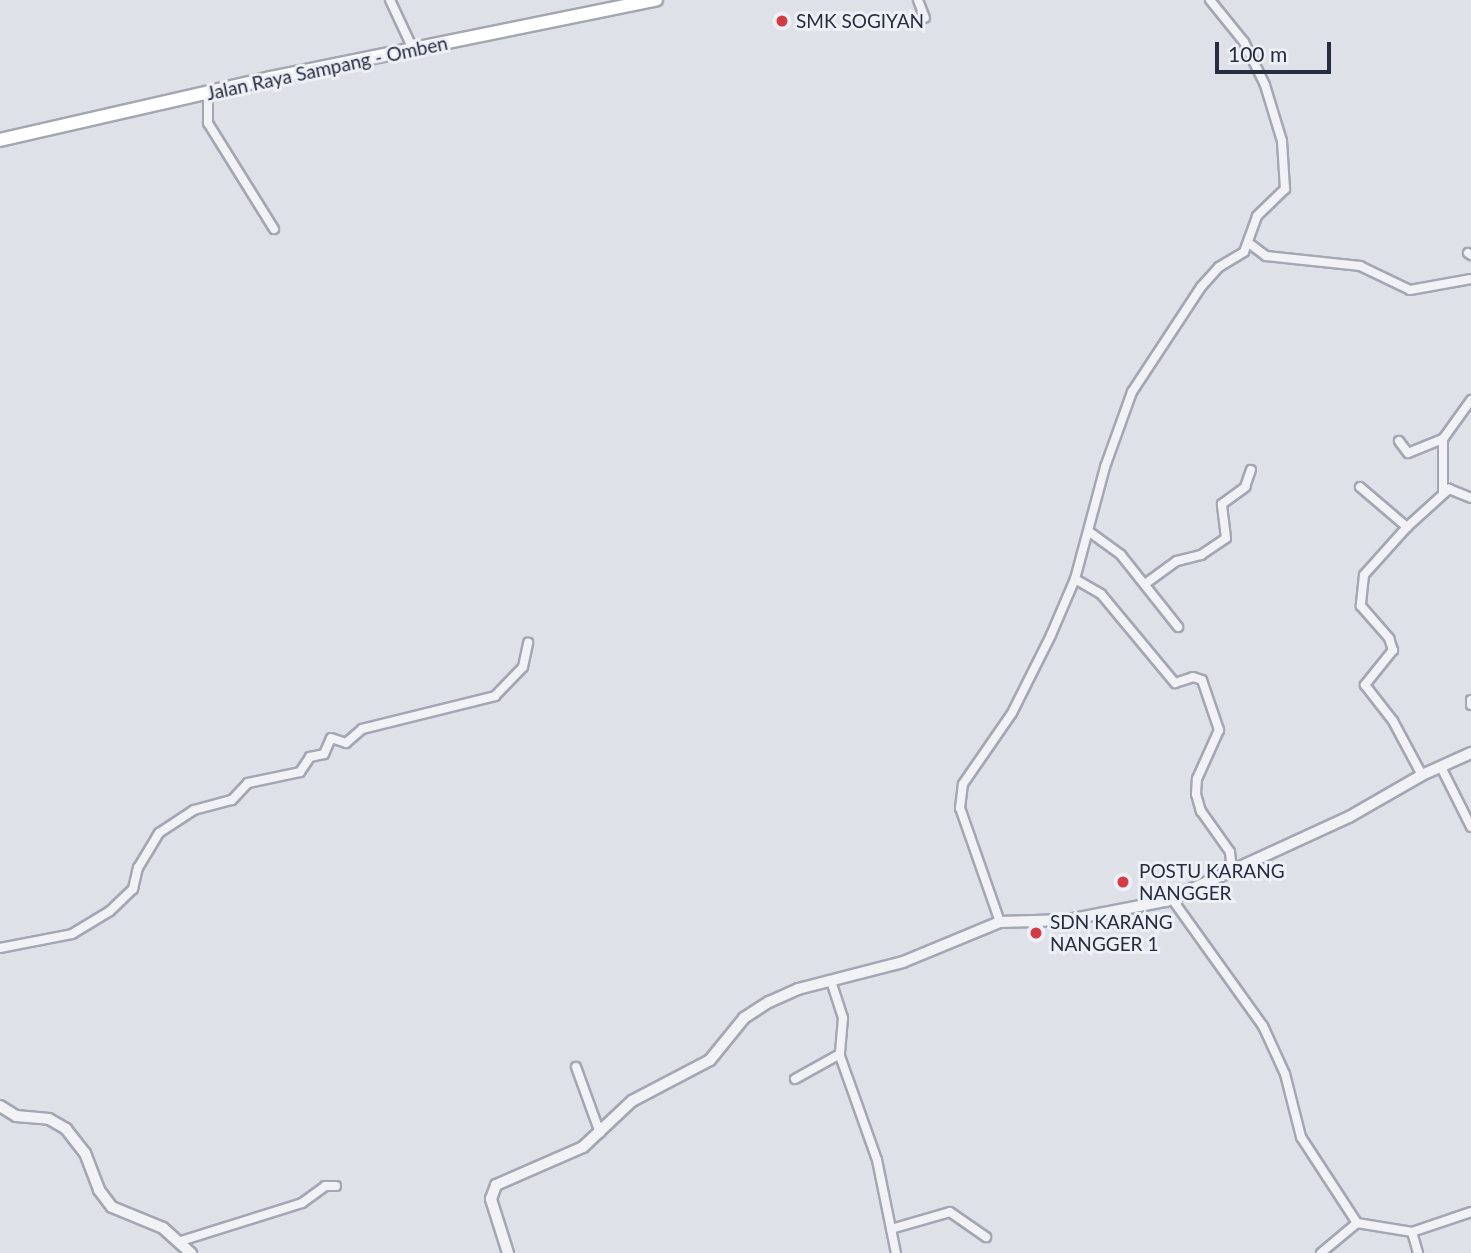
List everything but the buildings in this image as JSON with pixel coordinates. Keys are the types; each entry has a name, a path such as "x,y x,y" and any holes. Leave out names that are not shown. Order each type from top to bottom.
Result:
{"main road":[{"name":"Jalan Raya Sampang - Omben","path":"0,140 208,92 656,0"}],"street":[{"path":"390,0 413,49"},
{"path":"918,0 925,18"},
{"path":"1000,922 963,817 960,793 1012,713 1075,579 1091,533 1105,467 1132,392 1208,278 1250,244 1257,216 1285,189 1286,163 1276,118 1254,59 1210,0"},
{"path":"208,92 208,123 274,229"},
{"path":"1250,244 1266,256 1360,266 1410,290 1471,279"},
{"path":"1399,441 1408,453 1443,439 1471,400"},
{"path":"1443,439 1443,492"},
{"path":"1145,584 1177,561 1201,555 1226,538 1222,504 1245,487 1251,470"},
{"path":"1360,487 1407,527"},
{"path":"1422,775 1393,721 1365,685 1393,650 1389,638 1361,606 1364,575 1443,492 1453,488 1471,498"},
{"path":"1091,533 1114,549 1178,627"},
{"path":"1075,579 1101,594 1175,682 1193,677 1202,680 1219,730 1198,779 1196,794 1201,811 1230,852 1231,862 1225,872"},
{"path":"0,948 72,934 110,911 133,889 138,868 159,833 194,810 228,802 248,783 300,772 310,757 324,754 331,738 346,743 362,729 495,696 523,667 528,643"},
{"path":"508,1253 491,1199 496,1185 575,1152 600,1133 632,1101 710,1060 749,1014 798,989 903,962 1000,922 1068,920 1172,899 1225,872 1349,817 1422,775 1471,753"},
{"path":"1441,766 1471,827"},
{"path":"1172,899 1264,1026 1284,1074 1301,1137 1357,1223 1412,1232 1471,1212"},
{"path":"831,981 843,1018 840,1054 877,1160 896,1253"},
{"path":"795,1079 840,1054"},
{"path":"576,1067 600,1133"},
{"path":"0,1106 16,1116 59,1124 85,1153 99,1190 112,1207 163,1228 181,1241 191,1253"},
{"path":"181,1241 302,1203 326,1186 335,1186"},
{"path":"891,1229 950,1212 986,1237"},
{"path":"1321,1253 1357,1223"},
{"path":"1412,1232 1418,1253"}],"place":[{"name":"SMK SOGIYAN","path":"782,21"},
{"name":"POSTU KARANG NANGGER","path":"1123,882"},
{"name":"SDN KARANG NANGGER 1","path":"1036,933"}]}
